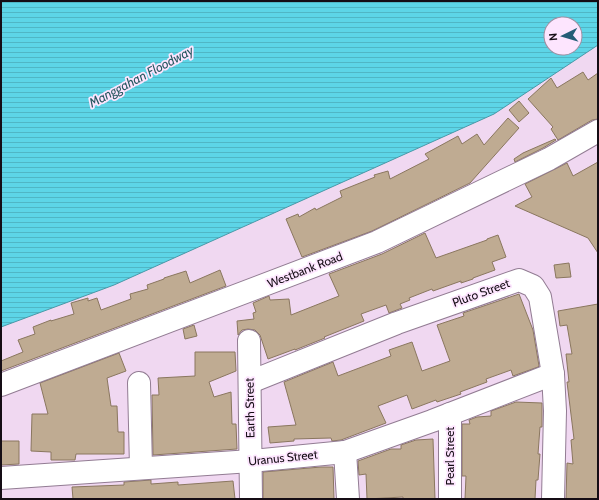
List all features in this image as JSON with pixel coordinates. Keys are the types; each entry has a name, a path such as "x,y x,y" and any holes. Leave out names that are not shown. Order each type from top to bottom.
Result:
{"street":[{"name":"Westbank Road","path":"1,385 377,242 549,159 598,131"},
{"name":"Pluto Street","path":"250,382 397,323 519,280 533,286 540,297 552,374 556,411 553,499"},
{"name":"Earth Street","path":"249,341 251,499"},
{"name":"Uranus Street","path":"1,478 251,461 345,452 450,414 552,374"},
{"path":"139,383 141,468"},
{"name":"Pearl Street","path":"450,414 450,499"},
{"path":"345,452 348,499"}],"water":[{"name":"Manggahan Floodway","path":"1,1 598,1 598,45 583,55 583,16 543,16 543,56 581,56 494,114 114,285 1,327"}],"building":[{"path":"583,72 588,80 598,73 598,119 592,120 558,140 551,129 553,127 528,99 551,78 557,88"},
{"path":"519,101 529,113 519,122 509,110"},
{"path":"508,118 519,128 470,183 372,231 302,257 286,219 298,214 299,217 315,208 316,210 342,197 340,191 375,177 374,175 388,171 390,179 429,159 425,154 458,136 462,144 477,134 484,145"},
{"path":"555,139 556,140 543,148 515,162 514,159 523,153"},
{"path":"598,162 598,253 588,238 515,206 532,197 525,184 567,163 573,176"},
{"path":"425,233 436,258 498,235 506,257 492,262 495,270 461,283 461,281 433,291 432,289 409,298 410,300 400,304 402,308 389,313 386,305 361,314 364,321 295,350 268,359 260,335 255,330 242,330 238,335 237,321 254,319 253,313 256,312 253,303 269,296 270,300 289,299 291,315 339,296 329,274 382,254"},
{"path":"569,263 571,277 556,278 554,265"},
{"path":"220,270 226,286 1,371 1,361 23,352 18,340 35,334 33,327 51,320 74,314 71,303 88,298 88,301 97,298 101,310 131,299 130,294 148,289 147,285 164,278 186,271 190,283"},
{"path":"519,294 533,330 538,367 513,376 511,370 486,379 487,382 460,392 461,394 437,402 436,400 412,409 407,395 378,406 386,423 341,440 332,441 331,438 294,439 294,441 270,443 268,427 296,425 284,382 333,362 338,376 391,356 389,350 412,342 422,371 450,361 437,325 464,316 463,313"},
{"path":"598,304 598,499 566,499 567,463 573,464 571,440 574,439 567,382 569,382 566,354 572,354 567,325 560,326 558,311"},
{"path":"194,325 197,336 185,339 183,329"},
{"path":"195,352 235,352 236,371 209,382 214,397 231,392 232,424 236,424 237,449 153,455 152,395 159,395 158,378 195,376"},
{"path":"119,353 126,371 107,378 111,406 117,406 118,432 124,432 124,454 76,454 75,460 51,460 51,452 31,451 32,414 48,414 40,383"},
{"path":"516,402 542,403 542,427 540,427 538,454 540,454 535,499 465,499 466,476 462,476 462,424 470,424 469,420 477,417 491,416 491,411"},
{"path":"433,439 435,499 403,499 403,497 367,499 366,474 359,475 358,461 391,449 401,449 401,445 416,440"},
{"path":"1,441 19,441 19,464 1,465"},
{"path":"333,467 334,499 263,499 263,472"},
{"path":"151,480 151,484 178,482 178,485 233,481 235,499 73,499 72,487 124,485 124,482"}]}
